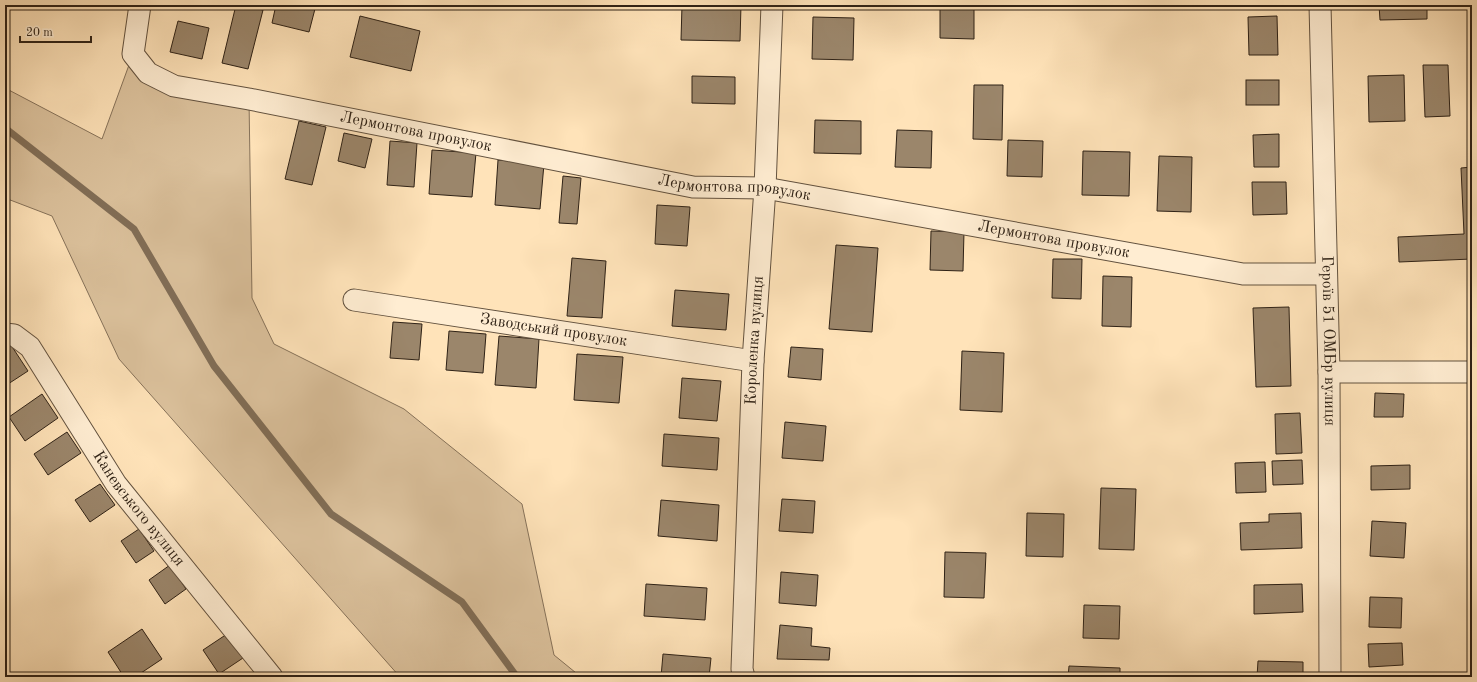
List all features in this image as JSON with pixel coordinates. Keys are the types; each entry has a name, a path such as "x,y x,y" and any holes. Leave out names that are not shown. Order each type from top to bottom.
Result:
{"street":[{"name":"Лермонтова провулок","path":"140,5 133,54 148,73 174,86 265,102 693,187 765,188 1243,274 1326,274"},
{"name":"Короленка вулиця","path":"744,677 742,670 753,361 765,188 772,5"},
{"name":"Героїв 51 ОМБр вулиця","path":"1320,5 1329,372 1330,677"},
{"name":"Заводський провулок","path":"354,300 753,361"},
{"name":"Каневського вулиця","path":"9,334 30,346 116,484 272,677"},
{"path":"1329,372 1472,372"}],"shaded area":[{"path":"133,54 148,73 249,99 252,298 274,344 404,409 522,504 554,655 581,677 400,677 119,359 52,216 5,198 5,88 102,139"}],"building":[{"path":"236,5 263,10 248,69 222,63"},
{"path":"276,5 316,5 309,32 272,23"},
{"path":"682,5 741,5 740,41 681,40"},
{"path":"940,5 974,5 974,39 940,38"},
{"path":"1379,5 1427,5 1427,19 1380,20"},
{"path":"360,16 420,31 411,71 350,57"},
{"path":"1277,16 1278,55 1249,55 1248,17"},
{"path":"813,17 854,18 853,60 812,59"},
{"path":"178,21 209,28 202,59 170,52"},
{"path":"1423,65 1448,65 1450,116 1425,117"},
{"path":"1404,75 1405,121 1369,122 1368,76"},
{"path":"692,76 735,77 735,104 692,103"},
{"path":"1246,80 1279,80 1279,105 1246,105"},
{"path":"974,85 1003,85 1002,140 973,139"},
{"path":"815,120 861,121 861,154 814,153"},
{"path":"299,121 326,127 312,185 285,179"},
{"path":"897,130 932,131 931,168 895,167"},
{"path":"344,133 372,139 365,168 338,161"},
{"path":"1279,134 1279,167 1254,167 1253,135"},
{"path":"1008,140 1043,141 1042,177 1007,176"},
{"path":"390,141 417,143 414,187 387,185"},
{"path":"432,150 476,153 472,197 429,194"},
{"path":"1083,151 1130,152 1129,196 1082,195"},
{"path":"1159,156 1192,157 1191,212 1157,211"},
{"path":"498,160 544,164 540,209 495,205"},
{"path":"1472,167 1472,259 1399,262 1398,237 1464,234 1461,168"},
{"path":"563,176 581,178 577,224 559,223"},
{"path":"1252,182 1286,182 1287,214 1253,215"},
{"path":"657,205 690,207 687,246 655,244"},
{"path":"931,231 964,232 963,271 930,270"},
{"path":"836,245 878,248 872,332 829,329"},
{"path":"572,258 606,261 602,318 567,316"},
{"path":"1053,259 1082,259 1081,299 1052,298"},
{"path":"5,276 9,283 5,285"},
{"path":"1103,276 1132,277 1131,327 1102,326"},
{"path":"675,290 729,294 726,330 672,326"},
{"path":"1289,307 1291,386 1256,387 1253,308"},
{"path":"393,322 422,324 419,360 390,358"},
{"path":"449,331 486,334 483,373 446,370"},
{"path":"499,336 539,339 536,388 495,385"},
{"path":"7,339 28,371 5,386 5,341"},
{"path":"791,347 823,349 821,380 788,377"},
{"path":"962,351 1004,353 1002,412 960,410"},
{"path":"577,354 623,357 619,403 574,400"},
{"path":"682,378 721,381 717,421 679,418"},
{"path":"1375,393 1404,394 1403,417 1374,417"},
{"path":"42,394 58,418 25,441 9,417"},
{"path":"1300,413 1302,453 1276,454 1275,414"},
{"path":"785,422 826,426 823,461 782,458"},
{"path":"67,432 81,453 48,475 34,454"},
{"path":"664,434 719,438 717,470 662,466"},
{"path":"1302,460 1303,484 1273,485 1272,461"},
{"path":"1265,462 1266,492 1236,493 1235,463"},
{"path":"1410,465 1410,489 1371,490 1371,466"},
{"path":"100,484 115,505 90,522 75,500"},
{"path":"1101,488 1136,489 1134,550 1099,549"},
{"path":"782,499 815,501 813,533 779,531"},
{"path":"661,500 719,505 717,541 658,536"},
{"path":"1027,513 1064,514 1063,557 1026,556"},
{"path":"1301,513 1302,548 1241,550 1240,523 1269,522 1269,514"},
{"path":"1372,521 1406,523 1404,558 1370,556"},
{"path":"139,529 154,551 136,563 121,541"},
{"path":"945,552 986,553 984,598 944,597"},
{"path":"170,565 186,589 165,604 149,580"},
{"path":"781,572 818,575 816,606 779,603"},
{"path":"646,584 707,588 705,620 644,616"},
{"path":"1302,584 1303,612 1254,614 1254,585"},
{"path":"1370,597 1402,598 1401,628 1369,627"},
{"path":"1084,605 1120,606 1119,639 1083,638"},
{"path":"780,625 812,628 811,646 830,648 829,660 777,659"},
{"path":"142,629 162,659 135,677 124,677 108,652"},
{"path":"227,634 243,658 219,674 203,650"},
{"path":"1402,643 1403,665 1369,667 1368,644"},
{"path":"663,654 711,658 709,677 661,677"},
{"path":"1258,661 1303,662 1303,677 1257,677"},
{"path":"1069,666 1120,668 1120,677 1068,677"}],"waterway":[{"path":"5,128 134,229 214,366 331,514 462,602 517,677"}]}
